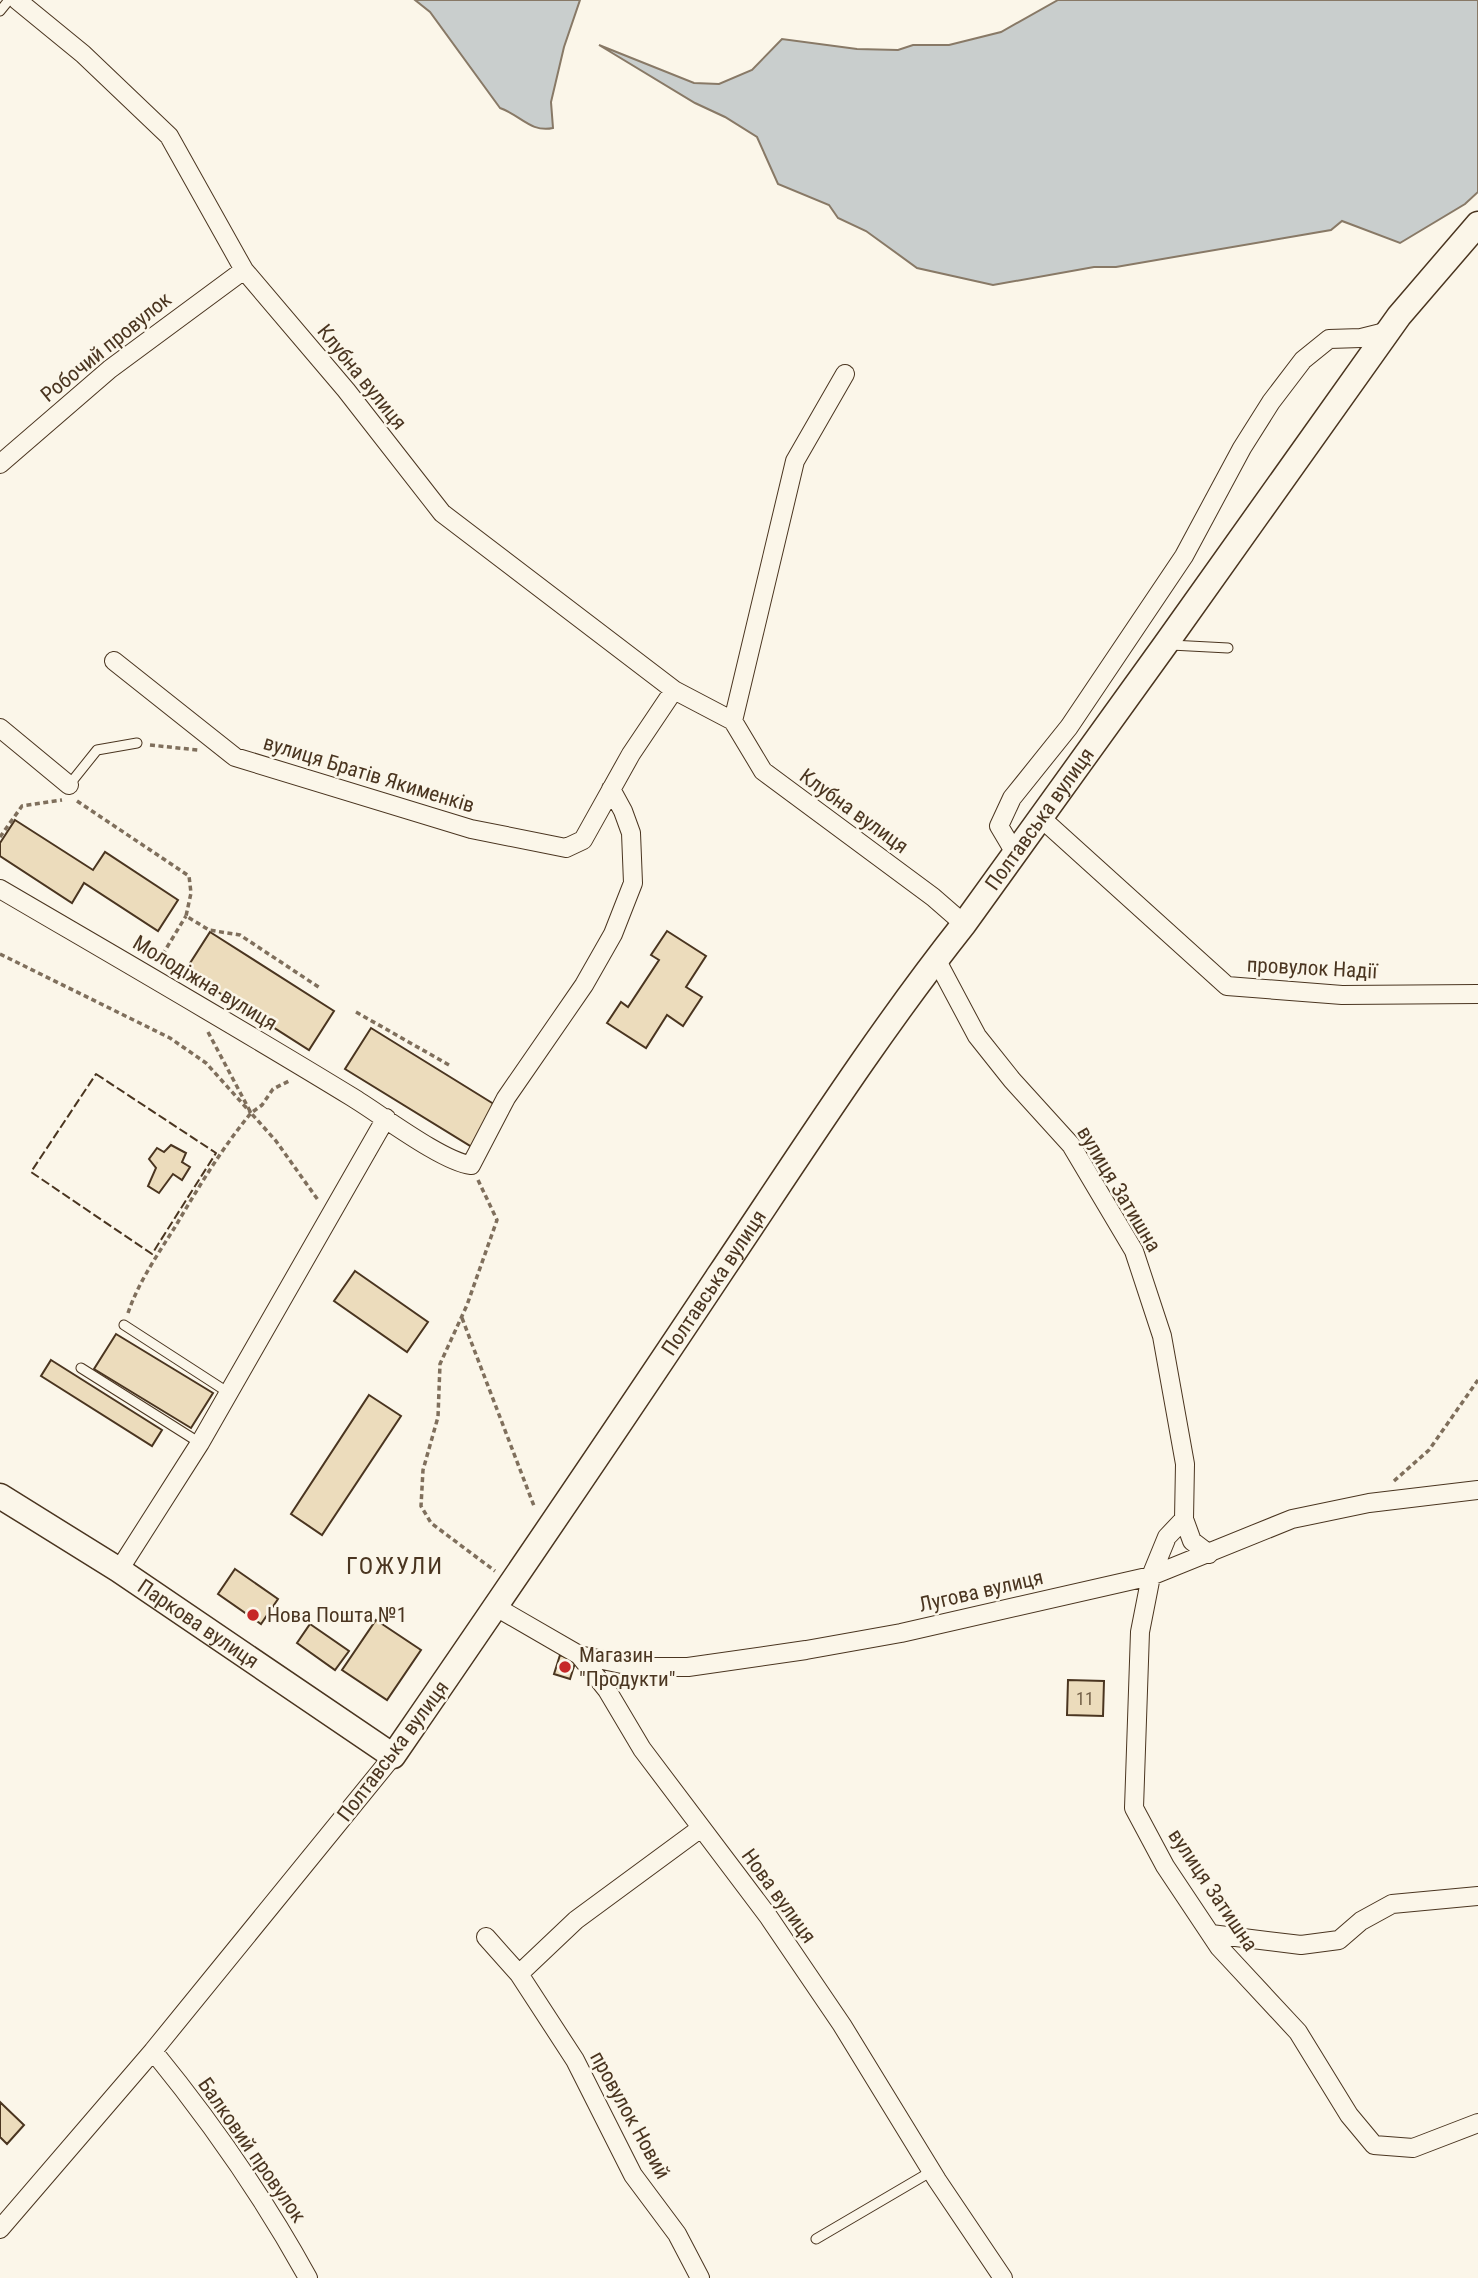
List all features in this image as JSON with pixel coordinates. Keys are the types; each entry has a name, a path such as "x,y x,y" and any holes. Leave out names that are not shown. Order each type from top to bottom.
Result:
{"street":[{"name":"Клубна вулиця","path":"17,0 83,54 169,136 244,270 346,390 442,513 674,690 733,721 763,771 933,897 964,924"},
{"name":"Полтавська вулиця","path":"0,2229 153,2051 393,1756 496,1608 825,1116 1394,323 1478,224"},
{"name":"Робочий провулок","path":"0,464 110,369 244,270"},
{"path":"1014,853 999,826 1012,797 1069,727 1184,556 1242,448 1271,402 1303,360 1329,339 1361,338 1394,323"},
{"path":"733,721 795,461 845,374"},
{"name":"вулиця Братів Якименків","path":"114,661 234,757 471,829 566,848 583,840 631,754 674,690"},
{"path":"0,728 69,785"},
{"path":"471,1166 506,1098 584,985 613,934 633,883 631,833 611,789"},
{"name":"провулок Надії","path":"1040,817 1227,986 1342,995 1478,994"},
{"name":"Молодіжна вулиця","path":"0,889 192,1001 461,1164 471,1166"},
{"name":"вулиця Затишна","path":"936,960 977,1036 1012,1080 1072,1145 1134,1251 1162,1336 1185,1464 1184,1519 1167,1537 1151,1576 1140,1632 1134,1808 1165,1866 1220,1947 1298,2032 1349,2115 1374,2145 1413,2148 1478,2123"},
{"path":"119,1570 200,1443 386,1118"},
{"name":"Лугова вулиця","path":"496,1608 579,1655 636,1667 688,1667 901,1633 1151,1576 1292,1519 1368,1503 1478,1490"},
{"name":"Паркова вулиця","path":"0,1496 119,1570 393,1756"},
{"path":"1184,1519 1192,1541 1209,1554"},
{"name":"Нова вулиця","path":"579,1655 607,1690 642,1749 768,1916 842,2025 932,2171 1003,2278"},
{"path":"519,1974 576,1920 701,1828"},
{"path":"1211,1934 1301,1945 1339,1940 1361,1921 1392,1905 1478,1896"},
{"name":"провулок Новий","path":"486,1937 519,1974 575,2060 633,2175 677,2234 700,2278"},
{"name":"Балковий провулок","path":"153,2051 199,2108 288,2241 309,2278"}],"lane":[{"path":"0,11 9,0"},
{"path":"1165,645 1228,648"},
{"path":"69,785 96,750 137,743"},
{"path":"124,1325 229,1393"},
{"path":"81,1368 200,1443"},
{"path":"816,2239 932,2171"}],"path":[{"path":"137,743 201,751"},
{"path":"0,837 22,806 74,799 189,876 191,893 186,916 150,976"},
{"path":"186,916 209,930 240,935 320,988"},
{"path":"0,954 170,1038 206,1063 276,1141 330,1216"},
{"path":"192,1001 251,1113"},
{"path":"356,1012 449,1065"},
{"path":"124,1325 131,1303 158,1254 251,1113 262,1105 273,1089 308,1071"},
{"path":"471,1166 497,1220 467,1304 440,1364 438,1417 423,1470 421,1506 431,1523 495,1571"},
{"path":"461,1317 534,1506"},
{"path":"1368,1503 1429,1450 1478,1380"}],"shaded area":[{"path":"415,0 580,0 564,47 551,102 553,128 532,126 500,108 430,12"},
{"path":"1058,0 1478,0 1478,192 1465,204 1400,243 1342,221 1331,230 993,285 917,268 866,231 838,218 829,205 778,184 757,137 599,45 694,83 719,84 752,70 782,39 857,49 898,50 913,45 949,45 1001,32"}],"building":[{"path":"15,820 93,870 105,852 178,900 158,931 84,883 72,903 0,856 0,843"},
{"path":"667,931 706,956 686,987 702,997 683,1026 667,1015 646,1048 607,1023 621,1002 628,1007 659,960 651,955"},
{"path":"210,932 334,1011 309,1050 185,971"},
{"path":"371,1028 497,1106 472,1147 345,1069"},
{"path":"171,1145 186,1153 182,1162 190,1167 182,1180 173,1174 159,1193 148,1186 156,1168 149,1159 157,1148 164,1152"},
{"path":"355,1271 428,1322 407,1352 334,1301"},
{"path":"116,1334 213,1393 191,1428 94,1369"},
{"path":"51,1360 162,1430 152,1446 41,1376"},
{"path":"369,1395 401,1416 322,1535 291,1514"},
{"path":"235,1569 278,1599 261,1624 218,1594"},
{"path":"376,1620 421,1650 387,1700 342,1670"},
{"path":"310,1624 349,1651 335,1670 297,1643"},
{"name":"Магазин \"Продукти\"","path":"560,1655 576,1660 570,1679 554,1674"},
{"path":"1068,1680 1104,1681 1103,1716 1067,1715"},
{"path":"0,2102 24,2125 7,2144 0,2137"}],"fence":[{"path":"96,1074 216,1153 152,1254 31,1172 96,1074"}],"place":[{"name":"Нова Пошта №1","path":"253,1615"},
{"name":"Магазин \"Продукти\"","path":"565,1667"}],"district":[{"name":"ГОЖУЛИ","path":"395,1566"}]}
